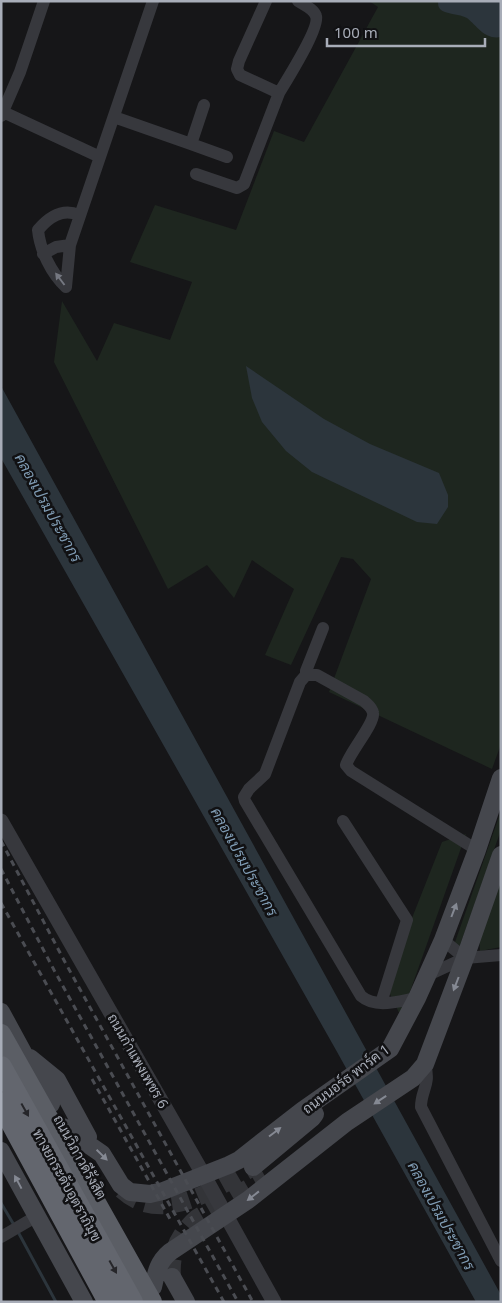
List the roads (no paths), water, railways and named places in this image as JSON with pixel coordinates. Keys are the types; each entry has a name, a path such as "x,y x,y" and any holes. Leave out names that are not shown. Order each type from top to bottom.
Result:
{"highway":[{"name":"ถนนวิภาวดีรังสิต","path":"1,1034 155,1297"},
{"name":"ทางยกระดับอุตราภิมุข","path":"1,1068 132,1302"},
{"name":"ทางยกระดับอุตราภิมุข","path":"1,1103 109,1302"},
{"path":"1,1122 97,1302"}],"main road":[{"name":"ถนนนอร์ธ พาร์ค 1","path":"63,1126 102,1154 121,1185 130,1192 150,1194 163,1191 239,1160 303,1110 390,1049 417,998 443,940 477,850 501,778"},
{"path":"329,1093 312,1118 260,1172 346,1122 413,1078 425,1064 501,856"},
{"name":"ถนนวิภาวดีรังสิต","path":"1,1012 155,1297"},
{"path":"24,1053 57,1080 88,1137"},
{"path":"155,1297 158,1266 162,1258 264,1188 346,1122"},
{"path":"1,1151 30,1220 84,1302"},
{"path":"172,1277 186,1302"}],"street":[{"path":"44,1 20,72 2,113 100,157"},
{"path":"80,215 70,211 57,214 47,220 38,230 43,254 66,287 70,246 153,1"},
{"path":"266,1 237,69 240,75 279,93"},
{"path":"196,174 237,188 244,184 279,93 315,30 318,18 314,11 298,1"},
{"path":"190,144 204,105"},
{"path":"114,117 227,157"},
{"path":"43,254 56,247 70,246"},
{"path":"323,628 306,675 300,682 265,774 244,797 361,996 374,1004 417,998"},
{"path":"306,675 317,675 364,701 373,712 372,721 346,766 351,771 477,850"},
{"name":"ถนนกำแพงเพชร 6","path":"1,821 274,1302"},
{"path":"343,821 407,920 382,1003"},
{"path":"443,940 465,958"},
{"path":"428,974 465,958 501,956"},
{"path":"425,1064 428,1081 421,1101 421,1107 501,1261"},
{"path":"5,1234 30,1220"}],"water":[{"path":"438,1 501,1 501,37 490,37 467,18 442,11"},
{"path":"246,366 324,419 370,444 439,473 448,495 448,507 437,524 417,522 312,472 286,451 262,422 252,398"},
{"name":"คลองเปรมประชากร","path":"1,386 501,1295 501,1302 476,1302 336,1050 1,458"}],"waterway":[{"path":"1,1203 14,1225"},
{"path":"17,1230 56,1302"}],"tunnel":[{"path":"122,1190 138,1200 154,1205 171,1205 206,1193 253,1167"},
{"path":"172,1277 174,1252 185,1230 197,1218 266,1178"}],"railway":[{"path":"1,841 66,964 253,1302"},
{"path":"1,869 54,970 238,1302"},
{"path":"1,903 224,1302"},
{"path":"92,1079 170,1219"}]}
